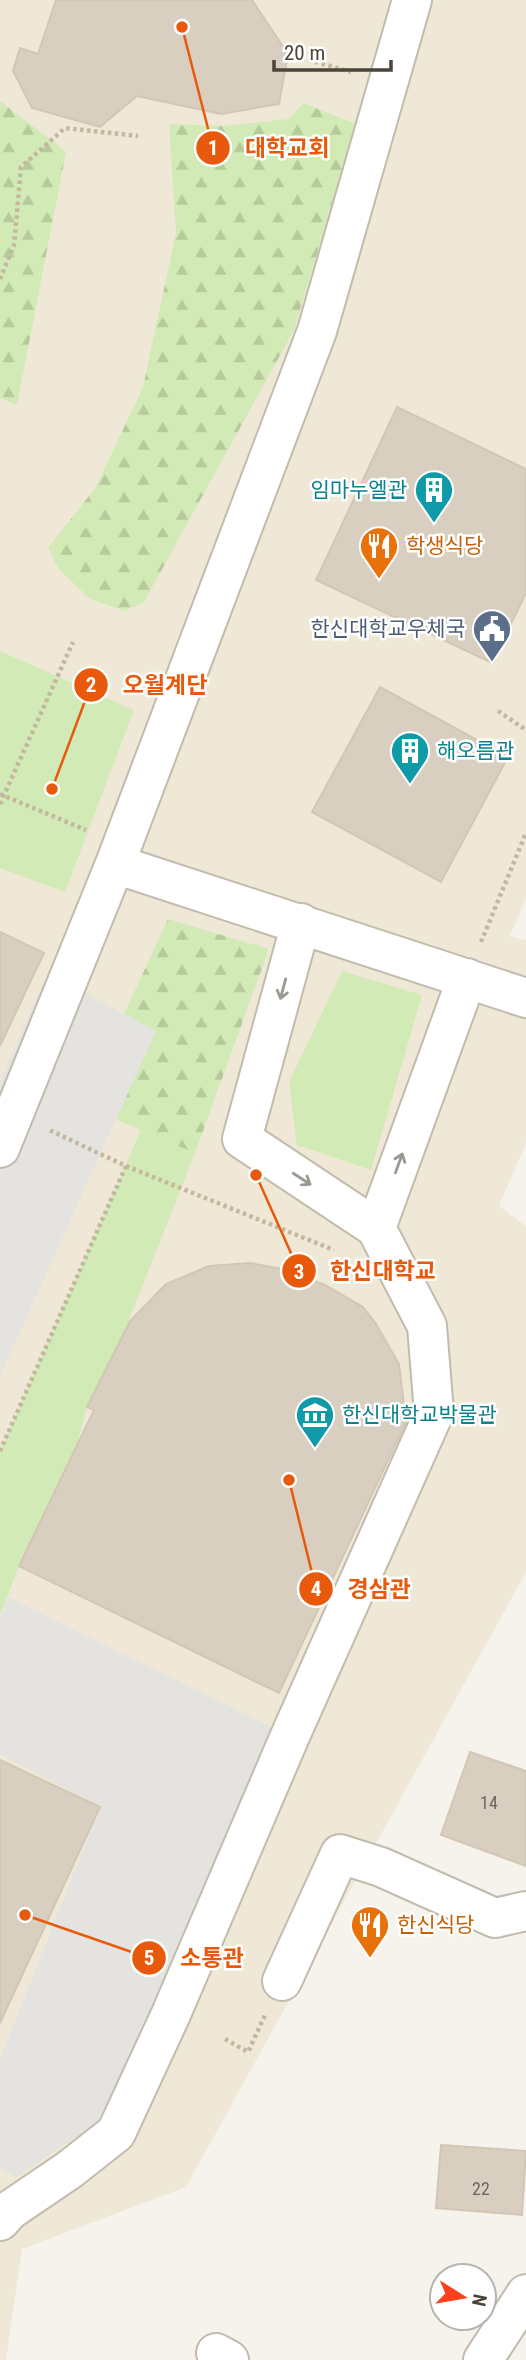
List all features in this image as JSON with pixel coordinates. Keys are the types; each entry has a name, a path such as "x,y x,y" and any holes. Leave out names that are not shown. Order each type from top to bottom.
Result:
{"street":[{"path":"0,1148 118,854 317,331 412,0"},
{"path":"118,854 301,923 526,998"},
{"path":"0,2221 10,2210 117,2133 434,1413 427,1326 376,1228 242,1139 301,923"},
{"path":"376,1228 467,978"},
{"path":"282,1981 340,1854 382,1867 495,1918 526,1911"},
{"path":"482,2360 526,2294"}],"path":[{"path":"288,54 389,83"},
{"path":"0,279 14,245 21,167 65,128 138,136"},
{"path":"0,804 73,642"},
{"path":"498,711 526,730"},
{"path":"2,795 118,854"},
{"path":"467,978 526,833"},
{"path":"14,1113 125,1166 340,1252"},
{"path":"0,1451 125,1166"},
{"path":"225,2039 248,2052 282,1981"}],"shaded area":[{"path":"0,0 526,0 526,899 510,936 526,940 526,1143 499,1206 526,1226 526,1572 186,2187 22,2249 6,2360 0,2360"},
{"path":"48,973 156,1031 0,1376 0,1080"},
{"path":"8,1597 290,1736 103,2119 16,2177 0,2168 0,2059 100,1807 0,1754 0,1618"}],"green space":[{"path":"0,101 66,152 17,405 0,398"},
{"path":"303,103 356,124 294,330 144,602 125,611 90,599 58,568 48,548 96,487 143,387 176,233 169,124 225,126 289,119"},
{"path":"0,651 134,710 65,892 0,868"},
{"path":"168,919 269,949 195,1153 82,1105"},
{"path":"342,971 422,995 371,1170 297,1145 289,1082"},
{"path":"141,1130 195,1153 123,1335 87,1407 76,1448 19,1566 0,1615 0,1451"}],"building":[{"path":"56,0 252,0 288,54 279,104 221,114 137,96 100,127 32,108 13,71 20,48 38,54"},
{"name":"임마누엘관","path":"397,407 526,469 526,593 492,663 316,580"},
{"name":"해오름관","path":"380,687 508,757 441,882 312,812"},
{"path":"0,932 44,953 0,1046"},
{"path":"250,1263 282,1269 325,1285 363,1307 399,1364 406,1422 279,1693 19,1566 94,1410 87,1407 130,1321 166,1284 209,1266"},
{"path":"470,1752 526,1771 526,1866 441,1835"},
{"path":"0,1760 100,1807 0,2023"},
{"path":"441,2145 526,2151 522,2215 436,2208"}],"place":[{"name":"대학교회","path":"182,27"},
{"name":"임마누엘관","path":"434,524"},
{"name":"학생식당","path":"379,580"},
{"name":"한신대학교우체국","path":"492,663"},
{"name":"해오름관","path":"410,785"},
{"name":"오월계단","path":"52,789"},
{"name":"한신대학교","path":"256,1175"},
{"name":"한신대학교박물관","path":"315,1449"},
{"name":"경삼관","path":"289,1480"},
{"name":"소통관","path":"25,1915"},
{"name":"한신식당","path":"370,1959"}]}
